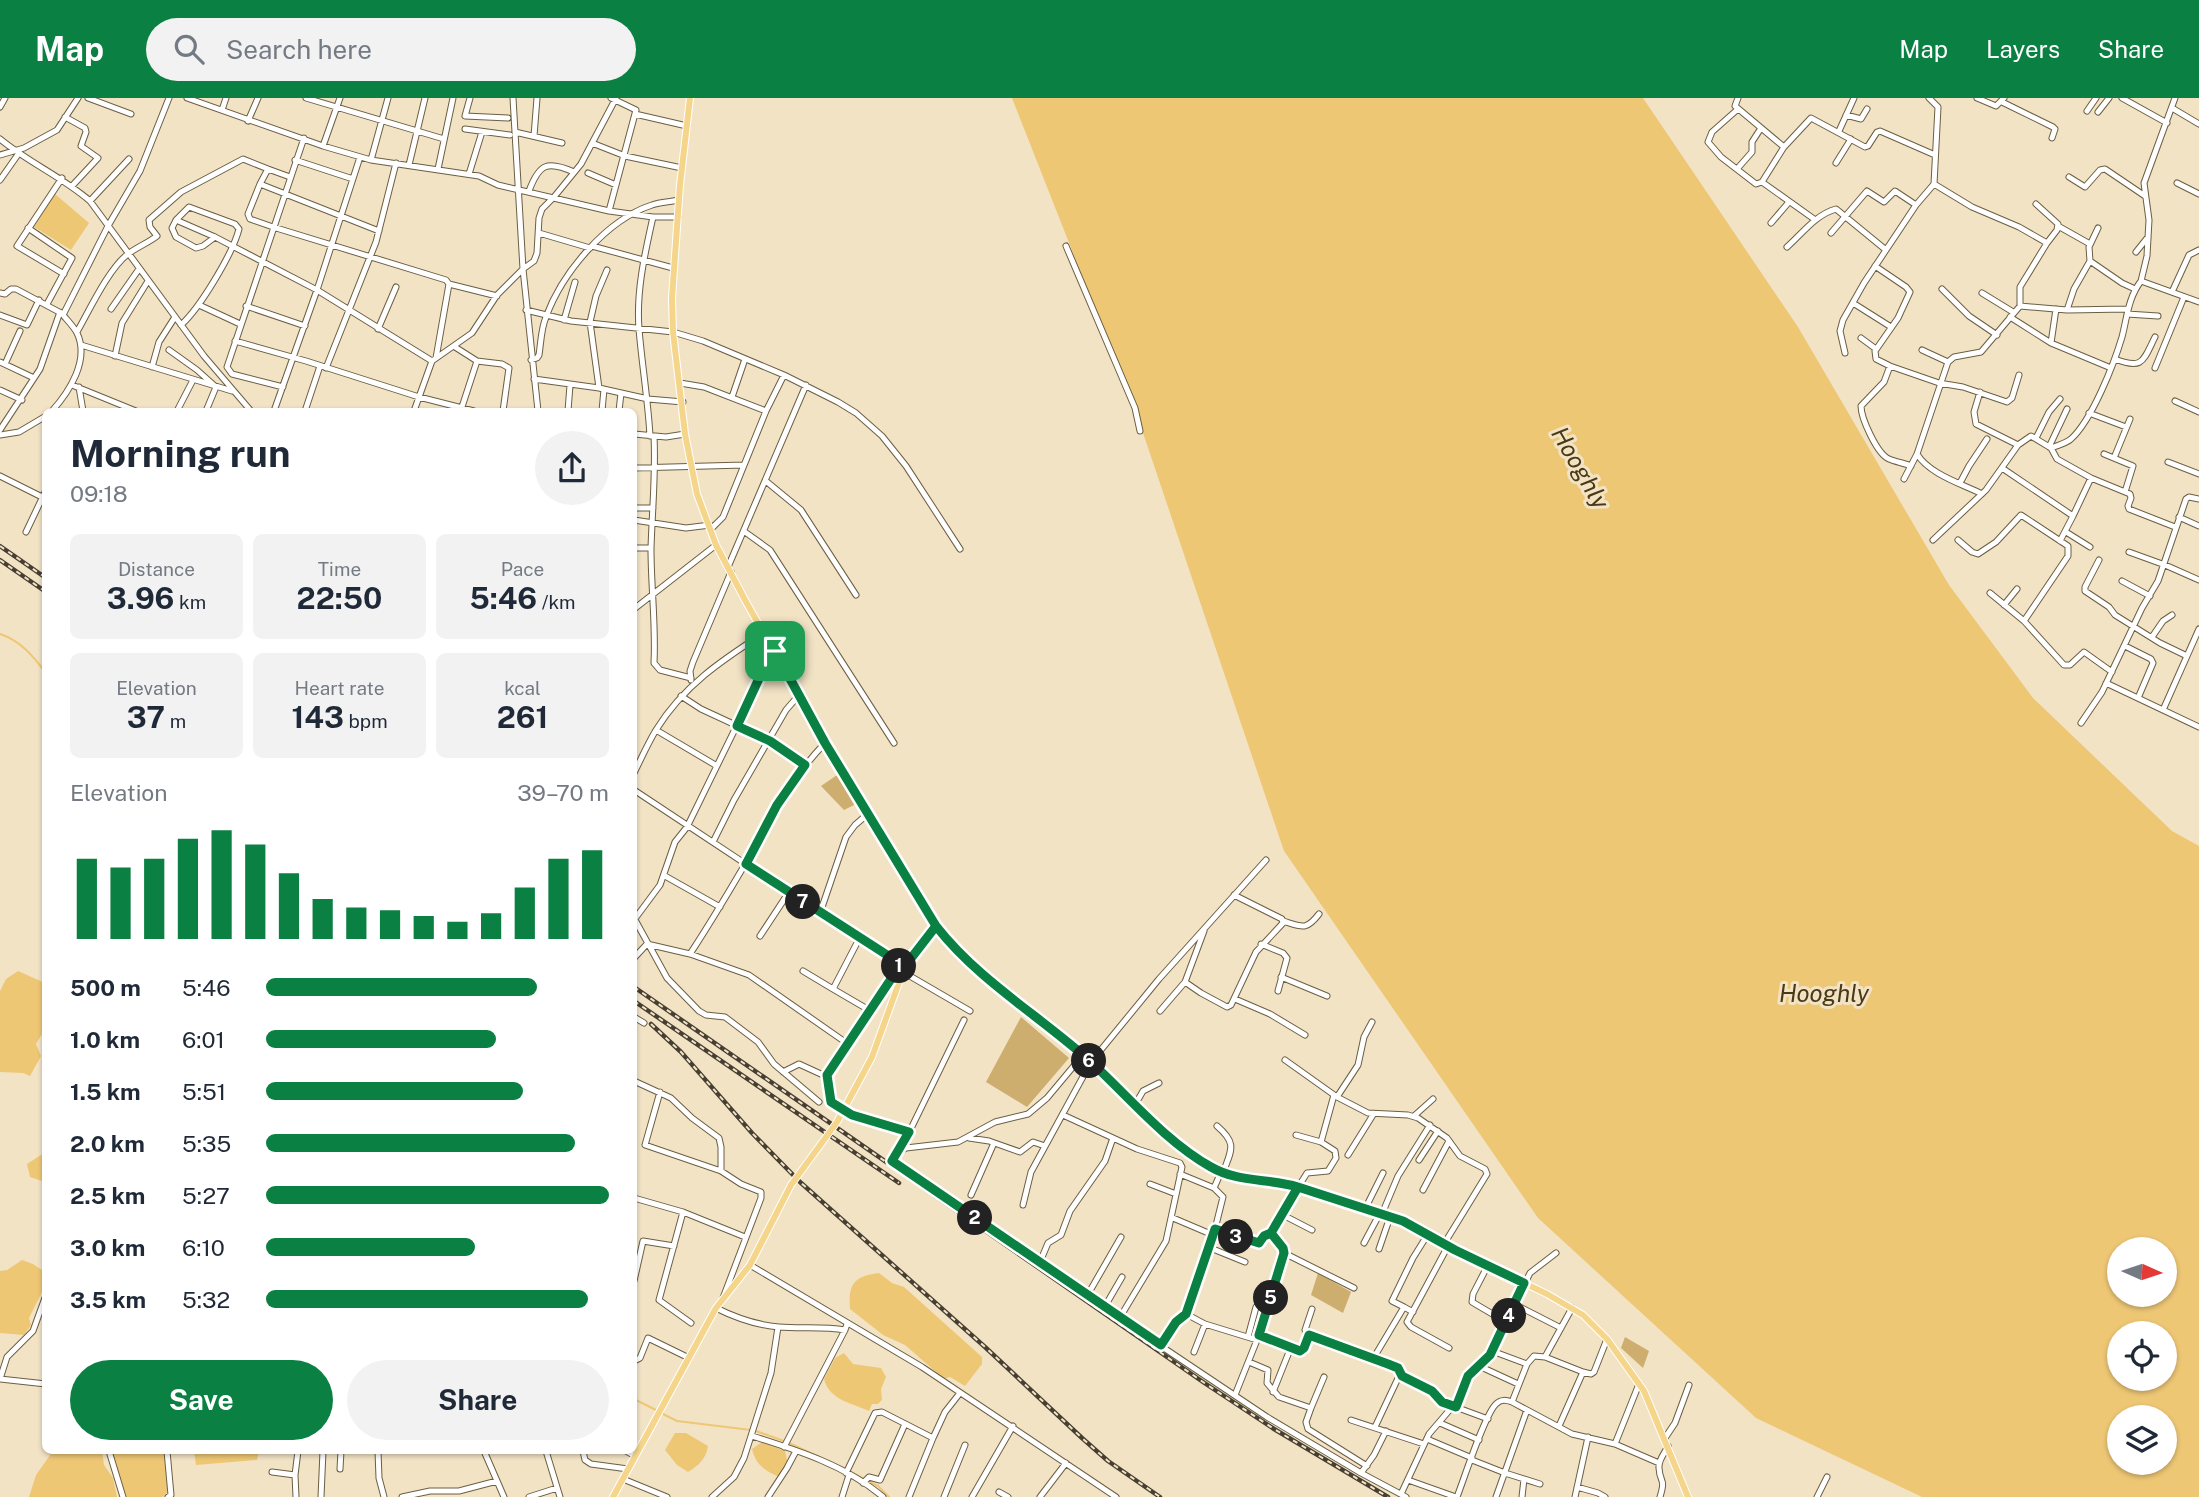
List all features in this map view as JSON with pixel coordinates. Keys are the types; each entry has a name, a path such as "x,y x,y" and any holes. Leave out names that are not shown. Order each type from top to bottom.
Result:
{"main road":[{"path":"690,98 673,268 673,332 685,434 697,494 716,545 764,633 825,743 936,926 970,965 1083,1055 1191,1153 1222,1173 1241,1179 1298,1187 1390,1217 1524,1283 1590,1320 1639,1384 1665,1438 1688,1497"},
{"path":"637,1453 716,1308 750,1265 791,1185 837,1122 872,1057 903,968 936,926"},
{"path":"613,1497 635,1456"}],"street":[{"path":"0,107 5,98"},
{"path":"0,155 17,152 57,130 78,98"},
{"path":"88,98 131,114"},
{"path":"0,430 22,400 43,362 62,314 140,171 169,98"},
{"path":"187,98 248,121 371,160 469,174 609,211 653,217 678,217"},
{"path":"222,110 226,98"},
{"path":"248,121 258,98"},
{"path":"306,98 444,139"},
{"path":"323,146 340,98"},
{"path":"371,160 388,98"},
{"path":"409,165 425,98"},
{"path":"438,169 453,98"},
{"path":"470,98 465,116 508,118"},
{"path":"513,98 512,133 526,310 538,408"},
{"path":"534,136 537,98"},
{"path":"434,360 475,330 497,296 536,257 540,213 574,172 614,98 634,108 635,114 609,211"},
{"path":"1738,98 1735,105 1738,109 1784,147"},
{"path":"1839,131 1854,98"},
{"path":"1929,98 1938,107"},
{"path":"1845,353 1841,326 1853,303 1916,205 1934,184 1940,98"},
{"path":"1977,98 1996,106 2003,100 2053,127 2055,129 2052,138"},
{"path":"2087,111 2096,98"},
{"path":"2098,113 2109,98"},
{"path":"2122,98 2166,123"},
{"path":"2050,447 2071,438 2089,413 2115,359 2127,312 2135,289 2141,281 2147,256 2149,220 2143,189 2145,176 2175,98"},
{"path":"2172,108 2199,124"},
{"path":"1738,109 1712,132 1708,142 1721,157 1756,184 1762,182 1784,147 1811,118 1867,147 1880,131 1935,155"},
{"path":"1846,115 1861,120 1867,109"},
{"path":"635,114 687,126"},
{"path":"65,117 85,128 81,146 98,159 72,186"},
{"path":"1737,169 1752,152 1752,142 1761,128"},
{"path":"466,129 534,136 562,143"},
{"path":"469,174 482,132"},
{"path":"283,387 229,372 227,368 304,138"},
{"path":"0,139 62,178 90,201 181,325 248,408"},
{"path":"1836,163 1851,139"},
{"path":"592,143 625,156 682,168"},
{"path":"0,180 17,152"},
{"path":"275,408 360,157"},
{"path":"90,201 129,159"},
{"path":"77,332 96,298 127,254 156,238 157,235 149,227 149,220 181,192 246,159 290,177"},
{"path":"295,160 354,179"},
{"path":"306,408 370,258 396,163"},
{"path":"529,191 535,174 541,168 558,165 574,172"},
{"path":"268,169 248,217 370,258 444,279 449,284 497,296"},
{"path":"2069,177 2085,187 2100,170 2105,169 2145,196"},
{"path":"588,173 616,185"},
{"path":"62,178 17,244 18,248 64,274"},
{"path":"1762,182 1814,219"},
{"path":"2177,183 2199,194"},
{"path":"260,184 379,231"},
{"path":"1934,184 1972,207 2047,243"},
{"path":"1831,233 1867,191 1884,202 1895,191 1916,205"},
{"path":"531,360 539,355 547,314 565,280 591,247 631,215 650,206 678,200"},
{"path":"1771,223 1789,202"},
{"path":"2036,204 2057,221 2058,226 2090,244"},
{"path":"181,325 199,306 233,246 239,229 235,224 189,207 172,228 173,234 192,247 199,248 215,237"},
{"path":"1787,247 1814,219 1833,209 1839,210 1886,250"},
{"path":"653,217 643,260 639,328 655,467 651,548 655,666 691,681"},
{"path":"176,220 215,237 317,290 378,329 434,360"},
{"path":"2020,306 2020,287 2058,226"},
{"path":"28,228 71,256 71,261 47,304"},
{"path":"2098,228 2088,252 2090,261 2122,284 2135,289"},
{"path":"538,233 673,268"},
{"path":"2136,252 2148,237"},
{"path":"1066,246 1135,408 1140,430"},
{"path":"2172,292 2189,255 2199,250"},
{"path":"2067,310 2074,289 2090,261"},
{"path":"1875,266 1910,290 1903,307 1876,349 1875,357 1890,366 1939,383 2010,401 2020,376"},
{"path":"111,309 139,269"},
{"path":"602,408 602,389 590,322 596,296 607,270"},
{"path":"116,355 122,323 148,281"},
{"path":"2141,281 2199,302"},
{"path":"564,320 575,282"},
{"path":"415,408 434,360 449,284"},
{"path":"378,329 396,287"},
{"path":"0,293 16,289 47,304 62,314 77,332 81,345 76,386 82,408"},
{"path":"1942,289 1969,316 1997,335"},
{"path":"1982,293 2051,343 2111,368"},
{"path":"2155,368 2184,297"},
{"path":"0,315 27,325 39,300"},
{"path":"1853,303 1891,327"},
{"path":"199,306 240,324"},
{"path":"246,306 305,326"},
{"path":"1904,479 1917,454 1948,362 1954,357 1981,352 2020,306 2158,316"},
{"path":"2051,343 2056,309"},
{"path":"526,310 564,320 673,332 714,345 784,375 856,413 882,436 905,466 960,549"},
{"path":"152,367 159,342 175,317"},
{"path":"20,331 2,363 34,379"},
{"path":"2115,359 2131,365 2139,363 2145,359 2155,337"},
{"path":"1861,338 1876,349"},
{"path":"235,341 455,408"},
{"path":"81,345 232,391"},
{"path":"455,346 477,361 509,368 503,408"},
{"path":"169,350 216,387"},
{"path":"1922,350 1948,362"},
{"path":"732,397 745,359"},
{"path":"462,408 477,361"},
{"path":"1890,366 1884,382 1860,405 1861,412 1876,444 1885,456 1911,466"},
{"path":"637,520 686,527 711,527 723,517 766,411 784,375"},
{"path":"534,379 648,399 683,402"},
{"path":"179,408 193,380"},
{"path":"680,383 699,385 766,411"},
{"path":"568,408 570,385"},
{"path":"55,408 76,386"},
{"path":"76,386 129,408"},
{"path":"691,681 693,662 806,386"},
{"path":"207,408 216,387"},
{"path":"0,390 22,400"},
{"path":"1980,392 1974,412 1976,424 2018,444"},
{"path":"619,408 621,393"},
{"path":"2036,438 2049,411 2060,399"},
{"path":"2175,401 2199,412"},
{"path":"2050,447 2067,410"},
{"path":"2089,413 2126,428"},
{"path":"0,435 19,432 42,418"},
{"path":"2114,458 2130,419"},
{"path":"637,434 685,434"},
{"path":"1933,540 1982,494 2018,444 2028,436 2050,447 2057,459 2131,496 2129,509 2175,527"},
{"path":"1961,483 1987,439"},
{"path":"1917,454 1936,471 1982,494"},
{"path":"2104,454 2133,466 2125,492"},
{"path":"2168,462 2199,474"},
{"path":"637,468 744,465"},
{"path":"2002,468 2073,516"},
{"path":"0,476 42,497"},
{"path":"2060,541 2091,478"},
{"path":"766,482 801,510 856,595"},
{"path":"2081,723 2112,672 2165,565 2175,527 2187,498 2199,499"},
{"path":"26,533 42,502"},
{"path":"637,508 653,508"},
{"path":"1958,540 1978,554 1996,542 2021,515 2069,549 2024,621"},
{"path":"2179,517 2199,526"},
{"path":"745,532 770,550 894,743"},
{"path":"2066,532 2090,547"},
{"path":"637,606 716,545"},
{"path":"637,548 651,548"},
{"path":"2129,552 2198,578"},
{"path":"2099,560 2084,587 2085,591 2109,607 2115,615 2166,647 2187,656"},
{"path":"2122,581 2150,596"},
{"path":"2004,605 2017,589"},
{"path":"1990,593 2024,621 2064,665 2070,665 2084,652 2112,672"},
{"path":"2152,636 2163,621 2172,615"},
{"path":"2163,710 2199,629"},
{"path":"637,767 656,730 691,681 764,633"},
{"path":"2192,644 2199,646"},
{"path":"2125,646 2151,659 2153,663 2138,698"},
{"path":"637,915 665,876 675,842 687,827 762,672 775,651"},
{"path":"2106,683 2197,726 2199,719"},
{"path":"713,842 786,710 799,695"},
{"path":"681,696 701,709 770,741 805,765"},
{"path":"656,730 717,766"},
{"path":"690,954 746,864 777,805 805,765 825,743"},
{"path":"637,792 970,1011"},
{"path":"820,913 846,837 869,813"},
{"path":"1023,1205 1029,1176 1091,1062 1266,860"},
{"path":"665,876 720,907"},
{"path":"760,936 789,892"},
{"path":"1234,895 1283,920 1305,927 1319,914"},
{"path":"1185,982 1227,1007 1231,1005 1261,944 1282,925 1283,920"},
{"path":"637,925 667,978 698,1011 728,1020 758,1042 770,1061 819,1102"},
{"path":"1160,1012 1185,982 1205,928"},
{"path":"833,989 859,939"},
{"path":"647,944 690,954 749,975 848,1044"},
{"path":"637,955 647,944"},
{"path":"1261,944 1285,955 1286,961 1278,991"},
{"path":"903,968 869,1010 827,1075 831,1102 852,1115 909,1132"},
{"path":"803,971 869,1010"},
{"path":"1282,977 1327,996"},
{"path":"1235,999 1270,1014 1305,1035"},
{"path":"637,1019 644,1023"},
{"path":"964,1020 900,1151 892,1161 1119,1319 1235,1395 1361,1473 1403,1495 1433,1428 1454,1406 1466,1380 1492,1352 1524,1283 1534,1269 1556,1253"},
{"path":"1321,1142 1335,1096 1358,1065 1364,1037 1372,1022"},
{"path":"900,1151 912,1146 949,1143 969,1138 995,1122 1032,1112 1083,1055"},
{"path":"1285,1060 1335,1096 1373,1115 1414,1116 1430,1125 1449,1141 1460,1156 1482,1167 1487,1174 1407,1321 1408,1326 1449,1348"},
{"path":"783,1072 799,1064 827,1075"},
{"path":"637,1082 679,1104 692,1118 719,1138 722,1147 720,1171"},
{"path":"1135,1105 1143,1091 1159,1083"},
{"path":"660,1092 645,1145 720,1171 761,1192 723,1298"},
{"path":"1414,1116 1433,1099"},
{"path":"1063,1115 1181,1164"},
{"path":"1348,1155 1373,1115"},
{"path":"1364,1242 1381,1214 1398,1176 1430,1125"},
{"path":"1214,1188 1232,1144 1217,1126"},
{"path":"1419,1160 1438,1131"},
{"path":"1173,1218 1257,1244 1271,1233 1308,1172 1328,1171 1336,1158 1335,1151 1321,1142 1296,1135"},
{"path":"969,1138 1022,1152 1033,1142 1045,1146"},
{"path":"1040,1262 1048,1243 1061,1235 1070,1211 1105,1161 1113,1138"},
{"path":"1423,1190 1449,1141"},
{"path":"971,1195 995,1143"},
{"path":"1119,1319 1162,1250 1173,1218 1181,1164 1191,1153"},
{"path":"1366,1209 1383,1173"},
{"path":"1161,1345 1176,1322 1186,1314 1223,1197 1214,1188 1180,1174"},
{"path":"1150,1184 1176,1194"},
{"path":"637,1199 683,1212 745,1237"},
{"path":"683,1212 659,1300 691,1323"},
{"path":"1281,1214 1312,1230"},
{"path":"1379,1249 1390,1217"},
{"path":"1235,1395 1250,1362 1284,1253 1271,1233"},
{"path":"1413,1312 1392,1301 1428,1234"},
{"path":"1087,1296 1121,1237"},
{"path":"637,1268 643,1241 674,1246"},
{"path":"1209,1247 1245,1262"},
{"path":"1284,1253 1354,1288"},
{"path":"750,1265 846,1327 1013,1426 1116,1497"},
{"path":"1488,1265 1473,1294 1472,1302 1506,1322"},
{"path":"1104,1308 1122,1277"},
{"path":"1514,1304 1561,1328"},
{"path":"42,1306 33,1331 7,1357 0,1379 42,1384"},
{"path":"1248,1337 1256,1307"},
{"path":"1373,1359 1404,1307"},
{"path":"716,1308 742,1320 778,1327 846,1327"},
{"path":"1545,1357 1572,1308"},
{"path":"1312,1309 1305,1330 1309,1335 1396,1367 1399,1374 1432,1391 1442,1402 1488,1419"},
{"path":"1186,1314 1205,1324 1301,1350 1309,1335"},
{"path":"1194,1352 1205,1324"},
{"path":"712,1497 737,1472 771,1373 778,1327"},
{"path":"786,1444 846,1327"},
{"path":"637,1360 640,1358 646,1339 650,1337 689,1358"},
{"path":"1512,1402 1527,1364 1534,1356 1545,1357 1591,1374 1607,1339"},
{"path":"1273,1392 1291,1347"},
{"path":"1492,1352 1527,1364"},
{"path":"1250,1362 1268,1370 1267,1383 1279,1397 1311,1408"},
{"path":"1479,1366 1518,1384"},
{"path":"1559,1426 1583,1372"},
{"path":"1375,1427 1399,1374"},
{"path":"1324,1377 1306,1422 1308,1429 1367,1466"},
{"path":"1615,1444 1639,1384"},
{"path":"1665,1438 1672,1429 1689,1385"},
{"path":"909,1497 944,1412 960,1393"},
{"path":"1408,1480 1456,1497 1488,1419 1499,1401 1512,1402 1572,1434 1615,1444 1659,1463"},
{"path":"1496,1497 1527,1410"},
{"path":"842,1497 848,1472 877,1412 882,1412 933,1438"},
{"path":"1351,1420 1426,1442 1505,1474 1540,1484"},
{"path":"1440,1423 1479,1440"},
{"path":"865,1481 869,1477 880,1480 905,1424"},
{"path":"972,1497 1013,1426"},
{"path":"1361,1473 1385,1431"},
{"path":"752,1433 786,1444 796,1451 848,1472 865,1481 877,1495 883,1497"},
{"path":"1575,1497 1588,1437"},
{"path":"637,1442 642,1444"},
{"path":"944,1497 965,1446"},
{"path":"1660,1497 1664,1482 1658,1470 1659,1463 1668,1446"},
{"path":"768,1497 796,1451"},
{"path":"110,1454 123,1497"},
{"path":"167,1454 171,1496"},
{"path":"296,1497 298,1454"},
{"path":"321,1497 323,1454"},
{"path":"340,1469 341,1454"},
{"path":"378,1454 383,1497"},
{"path":"485,1454 504,1497"},
{"path":"547,1454 560,1497"},
{"path":"584,1454 585,1460 591,1464 628,1469"},
{"path":"631,1454 635,1456"},
{"path":"1040,1497 1066,1464"},
{"path":"272,1472 295,1475"},
{"path":"1817,1497 1827,1477"},
{"path":"623,1479 667,1497"},
{"path":"1521,1497 1524,1479"},
{"path":"402,1497 430,1491 459,1492 497,1480"},
{"path":"1577,1487 1605,1497"},
{"path":"529,1497 557,1488"},
{"path":"1387,1496 1391,1489"},
{"path":"999,1492 1008,1497"}],"shaded area":[{"path":"840,773 858,803 844,810 821,786"},
{"path":"1021,1017 1069,1058 1027,1107 986,1082"},
{"path":"1318,1273 1351,1292 1343,1313 1311,1295"},
{"path":"1625,1337 1649,1351 1643,1368 1621,1348"}],"water":[{"name":"Hooghly","path":"1012,98 1643,98 1798,327 1949,585 2033,698 2172,831 2199,846 2199,1497 1922,1497 1756,1418 1538,1218 1284,851 1138,418"},
{"path":"55,194 89,223 71,250 34,227"},
{"path":"18,971 42,982 42,1034 36,1044 41,1056 30,1076 0,1072 0,991 6,979"},
{"path":"42,1154 42,1181 30,1177 27,1164"},
{"path":"22,1260 42,1270 42,1292 29,1318 31,1325 24,1335 0,1333 0,1271 7,1270"},
{"path":"879,1273 892,1283 904,1287 982,1357 982,1364 965,1386 950,1377 944,1379 905,1345 883,1335 850,1309 850,1293 854,1283 864,1276"},
{"path":"844,1353 853,1364 881,1368 886,1377 881,1389 882,1400 878,1404 872,1404 869,1411 842,1400 827,1386 824,1379 835,1358"},
{"path":"675,1433 686,1433 708,1446 706,1455 688,1472 677,1465 665,1450"},
{"path":"762,1442 785,1451 788,1464 779,1477 765,1469 756,1459 752,1449"},
{"path":"51,1454 102,1454 104,1465 113,1478 117,1497 29,1497 36,1475"},
{"path":"113,1454 164,1454 168,1492 162,1497 125,1497"},
{"path":"194,1454 258,1454 257,1460 196,1465"}],"waterway":[{"path":"0,634 20,645 42,668"},
{"path":"637,1400 656,1410"},
{"path":"661,1413 677,1421 751,1430"},
{"path":"756,1431 784,1441"},
{"path":"789,1443 819,1457"},
{"path":"849,1471 878,1486 889,1497"}],"railway":[{"path":"0,546 42,575"},
{"path":"0,560 42,589"},
{"path":"637,989 1203,1382 1274,1429 1388,1497"},
{"path":"637,1003 899,1183"},
{"path":"651,1024 681,1052 752,1133 800,1182 1108,1461 1160,1497"}],"route":[{"path":"775,651 762,672 737,726 770,741 805,765 777,805 746,864 859,939 905,966 936,926 970,965 1085,1057 1153,1121 1203,1162 1226,1175 1241,1179 1286,1183 1298,1187 1272,1229 1271,1233 1272,1237 1283,1248 1284,1253 1259,1335 1300,1351 1303,1350 1309,1335 1398,1368 1399,1374 1432,1391 1442,1402 1456,1407 1468,1376 1488,1359 1524,1283 1455,1250 1413,1226 1298,1187 1271,1233 1264,1236 1261,1242 1257,1244 1215,1229 1186,1314 1176,1322 1161,1345 892,1161 909,1132 852,1115 831,1102 827,1075 901,964 905,966 936,926 825,743 775,651"}]}
